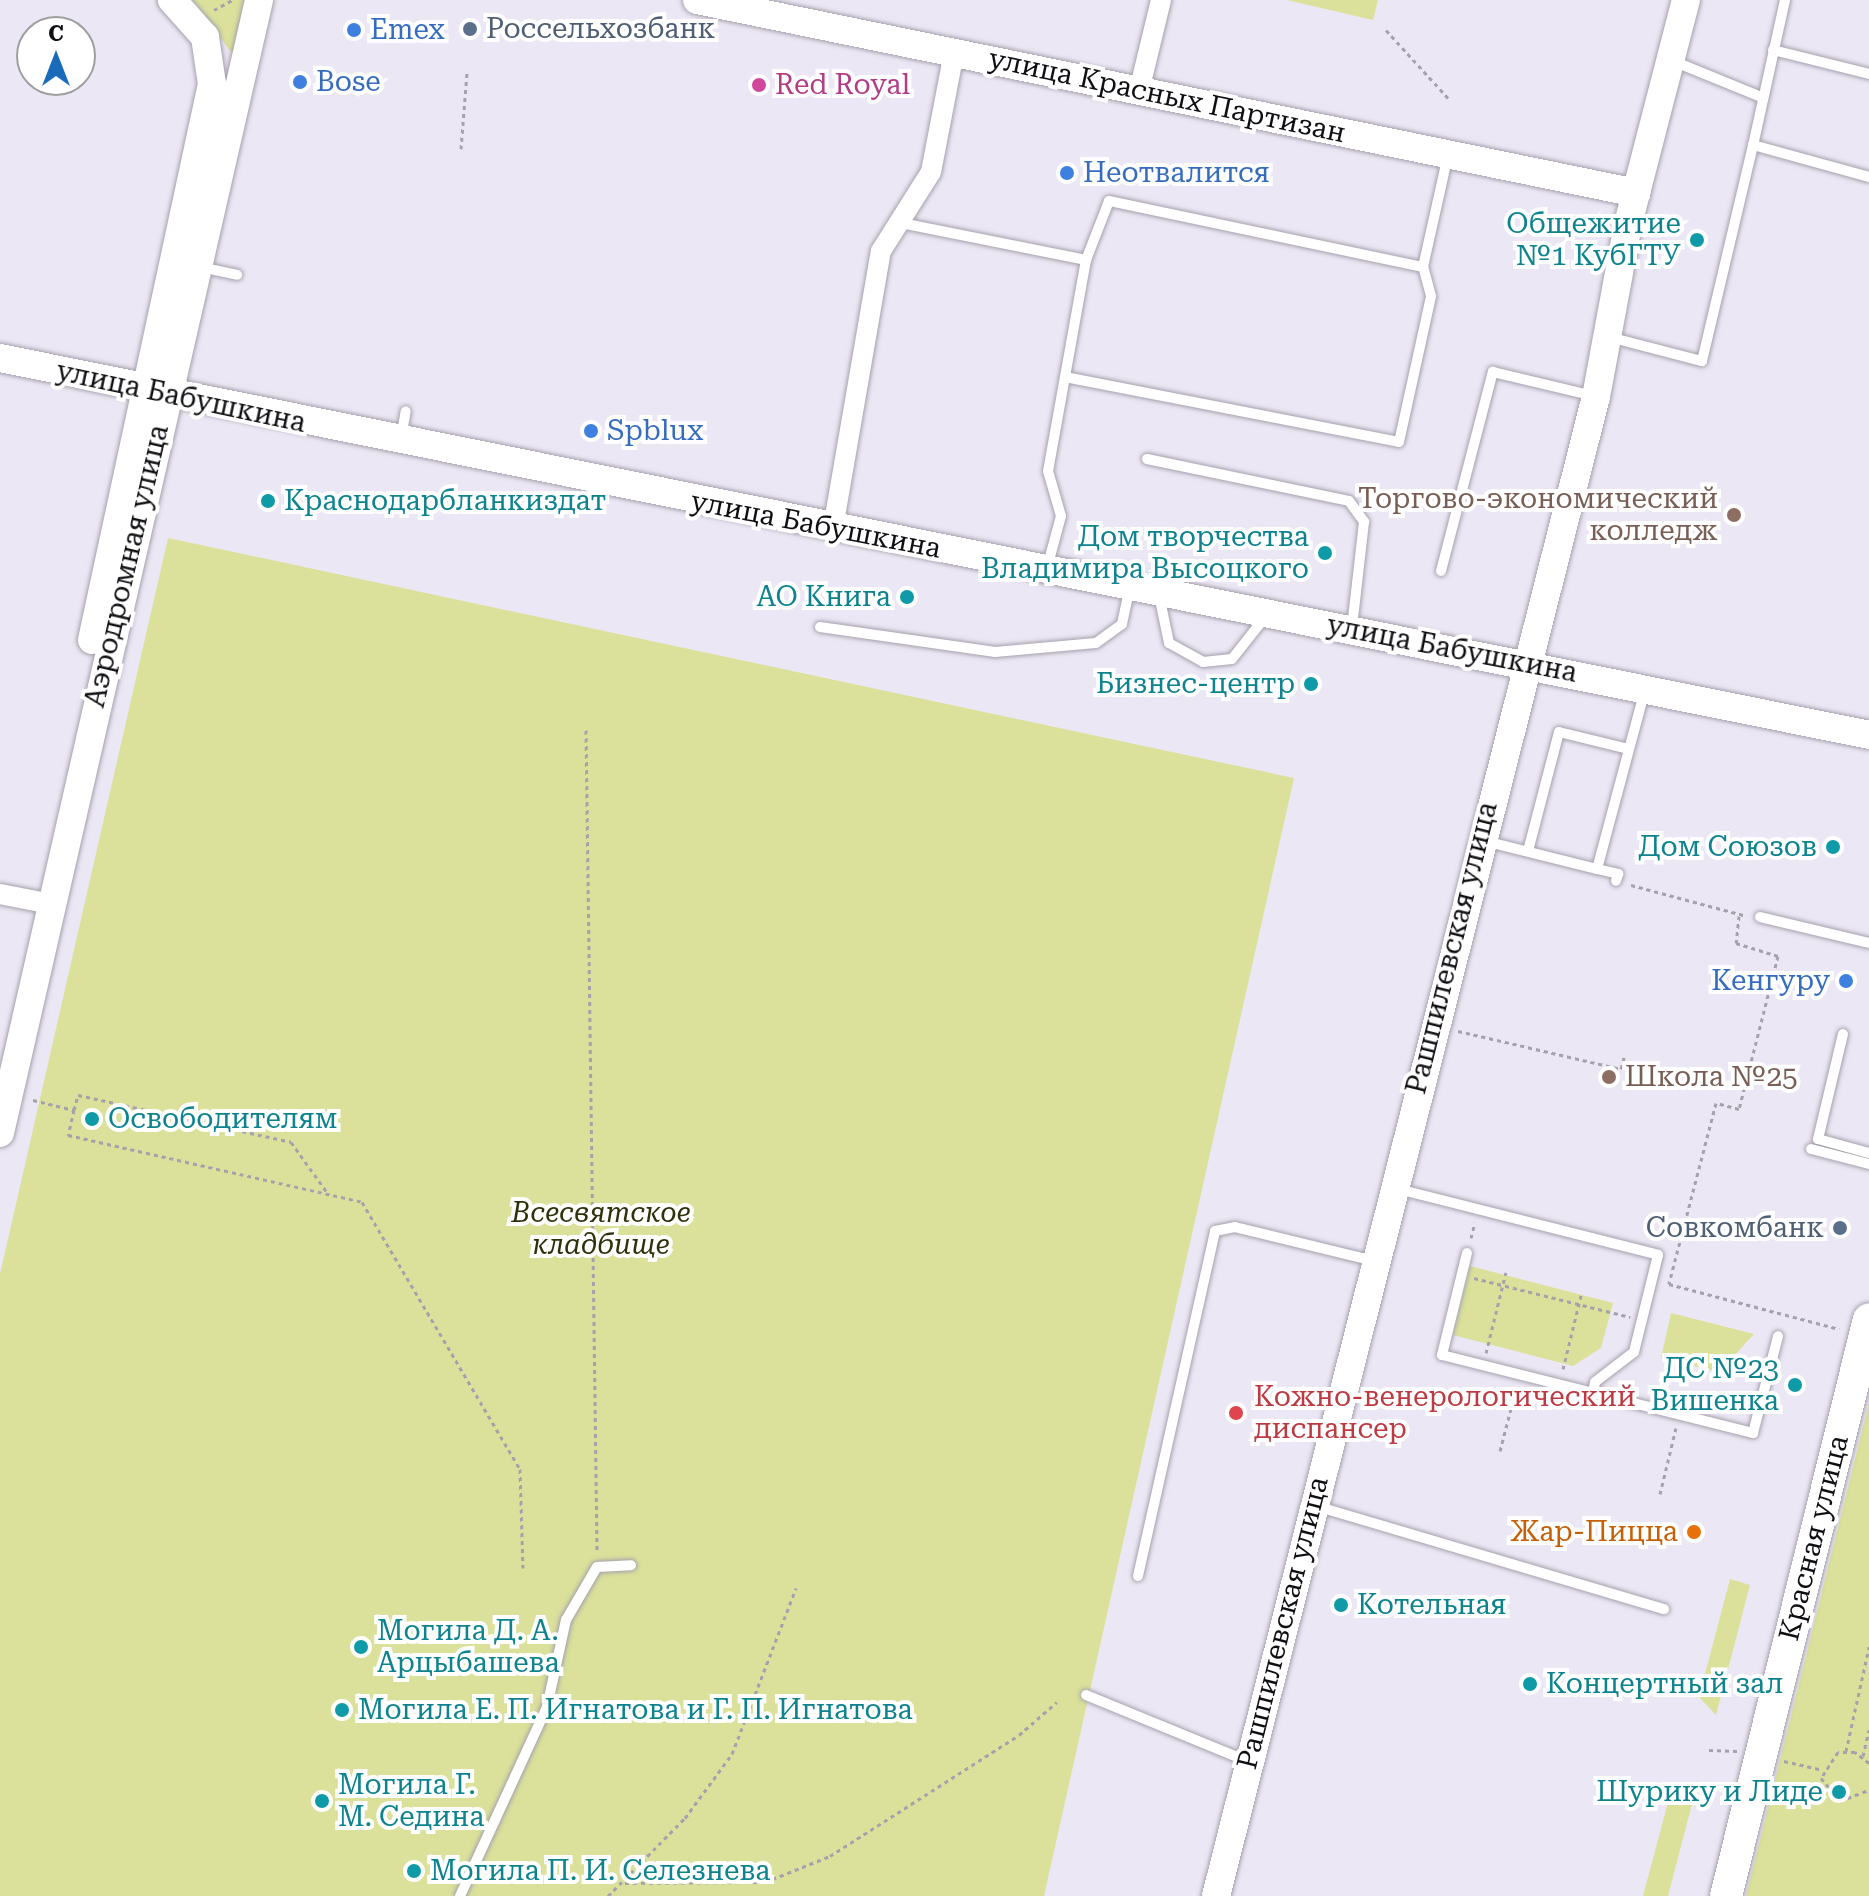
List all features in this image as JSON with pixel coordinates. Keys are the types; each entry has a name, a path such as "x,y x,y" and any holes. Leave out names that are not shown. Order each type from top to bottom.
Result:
{"main road":[{"name":"Красная улица","path":"1726,1896 1854,1324"}],"street":[{"name":"Аэродромная улица","path":"0,1133 44,903 156,392 212,84 205,37 172,0"},
{"name":"Аэродромная улица","path":"156,392 194,266 259,0"},
{"path":"1139,91 1161,0"},
{"name":"Рашпилевская улица","path":"1216,1896 1523,662 1596,397 1604,335 1636,193 1686,0"},
{"name":"улица Красных Партизан","path":"712,2 1636,193"},
{"path":"833,528 881,251 931,172 954,53"},
{"name":"улица Бабушкина","path":"0,358 400,444 1523,662 1869,735"},
{"path":"0,894 44,903"},
{"name":"Аэродромная улица","path":"0,1054 44,903"}],"lane":[{"path":"1604,335 1702,361 1785,0"},
{"path":"1773,50 1869,74"},
{"path":"1672,61 1761,97"},
{"path":"1753,145 1869,177"},
{"path":"1065,377 1399,442 1431,296 1423,267 1449,154"},
{"path":"1046,570 1061,516 1048,471 1086,260 1109,201 1423,267"},
{"path":"901,223 1086,260"},
{"path":"194,266 237,275"},
{"path":"1441,571 1493,372 1596,397"},
{"path":"400,444 406,411"},
{"path":"1147,459 1349,501 1364,522 1351,630"},
{"path":"820,627 995,652 1096,643 1122,624 1130,587"},
{"path":"1160,593 1169,643 1203,662 1246,649 1268,614"},
{"path":"1597,869 1646,688"},
{"path":"1528,851 1559,732 1628,749"},
{"path":"1479,840 1618,874 1616,881"},
{"path":"1760,917 1869,943"},
{"path":"1843,1034 1818,1139 1869,1153"},
{"path":"1811,1149 1869,1164"},
{"path":"1392,1188 1658,1255 1634,1352 1595,1382 1593,1393"},
{"path":"1138,1576 1215,1231 1235,1227 1374,1261"},
{"path":"1467,1253 1442,1355 1482,1366 1753,1433 1778,1336"},
{"path":"1313,1506 1664,1609"},
{"path":"460,1896 547,1707 566,1620 597,1567 631,1565"},
{"path":"1086,1695 1249,1762"}],"path":[{"path":"204,16 232,0"},
{"path":"1386,30 1449,99"},
{"path":"461,149 467,72"},
{"path":"586,730 597,1567"},
{"path":"1616,881 1739,916 1760,917"},
{"path":"1739,916 1736,943 1778,956 1739,1109 1716,1103 1669,1284 1854,1324"},
{"path":"1458,1031 1621,1069 1625,1054"},
{"path":"329,1195 291,1142 78,1095 68,1135 329,1195 362,1202 520,1469 523,1568"},
{"path":"29,1100 74,1110"},
{"path":"1467,1253 1478,1209"},
{"path":"1482,1366 1506,1272"},
{"path":"1462,1275 1643,1320"},
{"path":"1559,1385 1582,1291"},
{"path":"1500,1451 1519,1375"},
{"path":"1660,1494 1680,1415"},
{"path":"608,1896 625,1883 732,1754 796,1588"},
{"path":"1869,1647 1846,1751 1822,1770 1827,1793 1850,1802 1869,1790"},
{"path":"625,1883 765,1882 830,1856 1019,1735 1057,1702"},
{"path":"1863,1756 1869,1730"},
{"path":"1846,1751 1863,1756 1869,1763"}],"green space":[{"path":"193,0 245,0 235,52 230,51"},
{"path":"1287,0 1378,0 1373,20"},
{"name":"Всесвятское кладбище","path":"168,538 1294,778 1044,1896 0,1896 0,1274"},
{"path":"1470,1266 1613,1303 1601,1348 1573,1366 1453,1335"},
{"path":"1671,1313 1754,1334 1719,1372 1661,1358"},
{"path":"1869,1403 1869,1896 1746,1896"},
{"path":"1730,1579 1750,1585 1716,1715 1699,1697"},
{"path":"1698,1781 1668,1896 1643,1896 1671,1791"}],"place":[{"name":"Россельхозбанк","path":"470,29"},
{"name":"Emex","path":"354,30"},
{"name":"Bose","path":"300,82"},
{"name":"Red Royal","path":"759,85"},
{"name":"Неотвалится","path":"1067,173"},
{"name":"Общежитие №1 КубГТУ","path":"1697,240"},
{"name":"Spblux","path":"591,431"},
{"name":"Краснодарбланкиздат","path":"268,501"},
{"name":"Торгово-экономический колледж","path":"1734,515"},
{"name":"Дом творчества Владимира Высоцкого","path":"1325,553"},
{"name":"АО Книга","path":"907,597"},
{"name":"Бизнес-центр","path":"1311,684"},
{"name":"Дом Союзов","path":"1833,847"},
{"name":"Кенгуру","path":"1846,981"},
{"name":"Школа №25","path":"1609,1077"},
{"name":"Освободителям","path":"92,1119"},
{"name":"Совкомбанк","path":"1840,1228"},
{"name":"ДС №23 Вишенка","path":"1795,1385"},
{"name":"Кожно-венерологический диспансер","path":"1236,1413"},
{"name":"Жар-Пицца","path":"1694,1532"},
{"name":"Котельная","path":"1341,1605"},
{"name":"Могила Д. А. Арцыбашева","path":"361,1647"},
{"name":"Концертный зал","path":"1530,1684"},
{"name":"Могила Е. П. Игнатова и Г. П. Игнатова","path":"342,1710"},
{"name":"Шурику и Лиде","path":"1839,1792"},
{"name":"Могила Г. М. Седина","path":"322,1801"},
{"name":"Могила П. И. Селезнева","path":"414,1871"}]}
